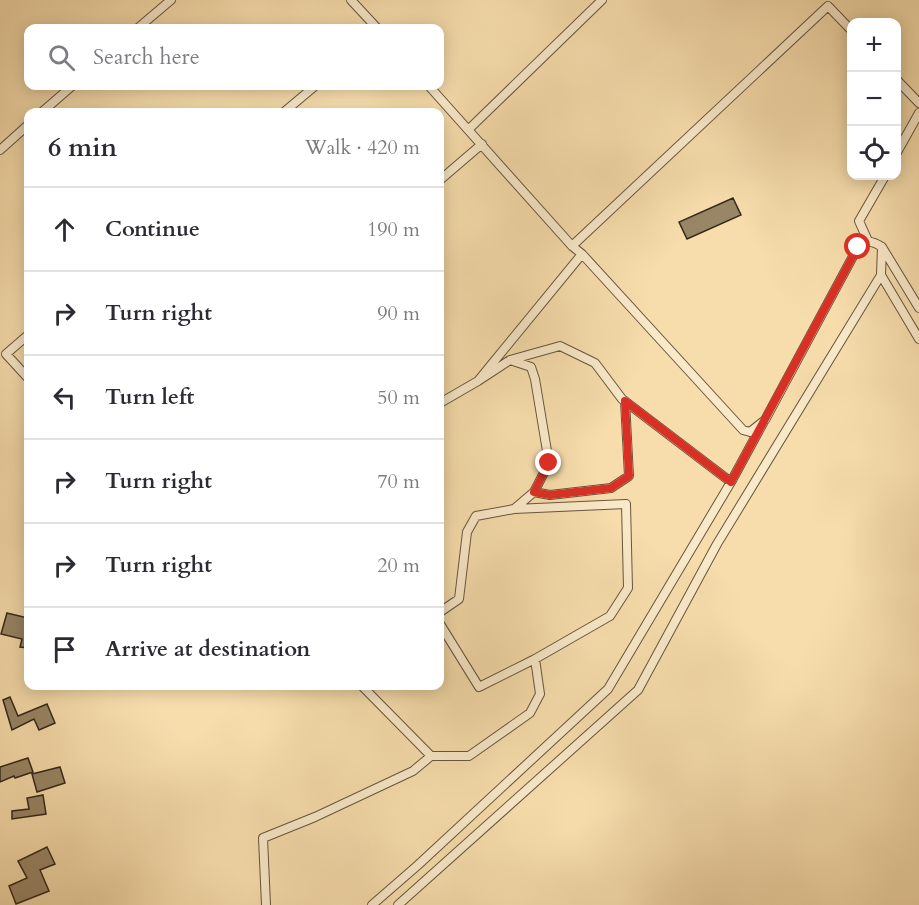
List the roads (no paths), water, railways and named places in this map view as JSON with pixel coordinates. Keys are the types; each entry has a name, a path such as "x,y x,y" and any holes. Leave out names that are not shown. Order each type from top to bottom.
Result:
{"street":[{"path":"143,24 171,0"},
{"path":"351,0 373,24"},
{"path":"469,129 602,0"},
{"path":"572,246 828,2 847,25"},
{"path":"901,83 919,103"},
{"path":"47,108 67,90"},
{"path":"289,108 310,90"},
{"path":"433,90 572,246 582,254 743,429 750,432 765,420"},
{"path":"901,147 919,113"},
{"path":"0,150 24,129"},
{"path":"444,177 482,144"},
{"path":"868,241 859,221 883,180"},
{"path":"372,905 608,689 731,482 858,247 863,242 868,241 882,247 919,308"},
{"path":"398,905 638,690 717,544 881,275 882,247"},
{"path":"478,381 582,254"},
{"path":"881,275 919,339"},
{"path":"24,338 6,354 24,374"},
{"path":"444,402 510,360 560,346 595,363 625,401 731,482"},
{"path":"510,360 531,367 549,463 534,492 514,509"},
{"path":"534,492 550,495 611,488 629,476 625,401"},
{"path":"444,609 459,599 467,532 476,516 514,509 626,504 628,588 610,616 536,659 479,687 444,630"},
{"path":"266,905 263,838 315,818 413,771 431,756 469,756 530,713 540,694 536,659"},
{"path":"366,690 431,756"}]}
